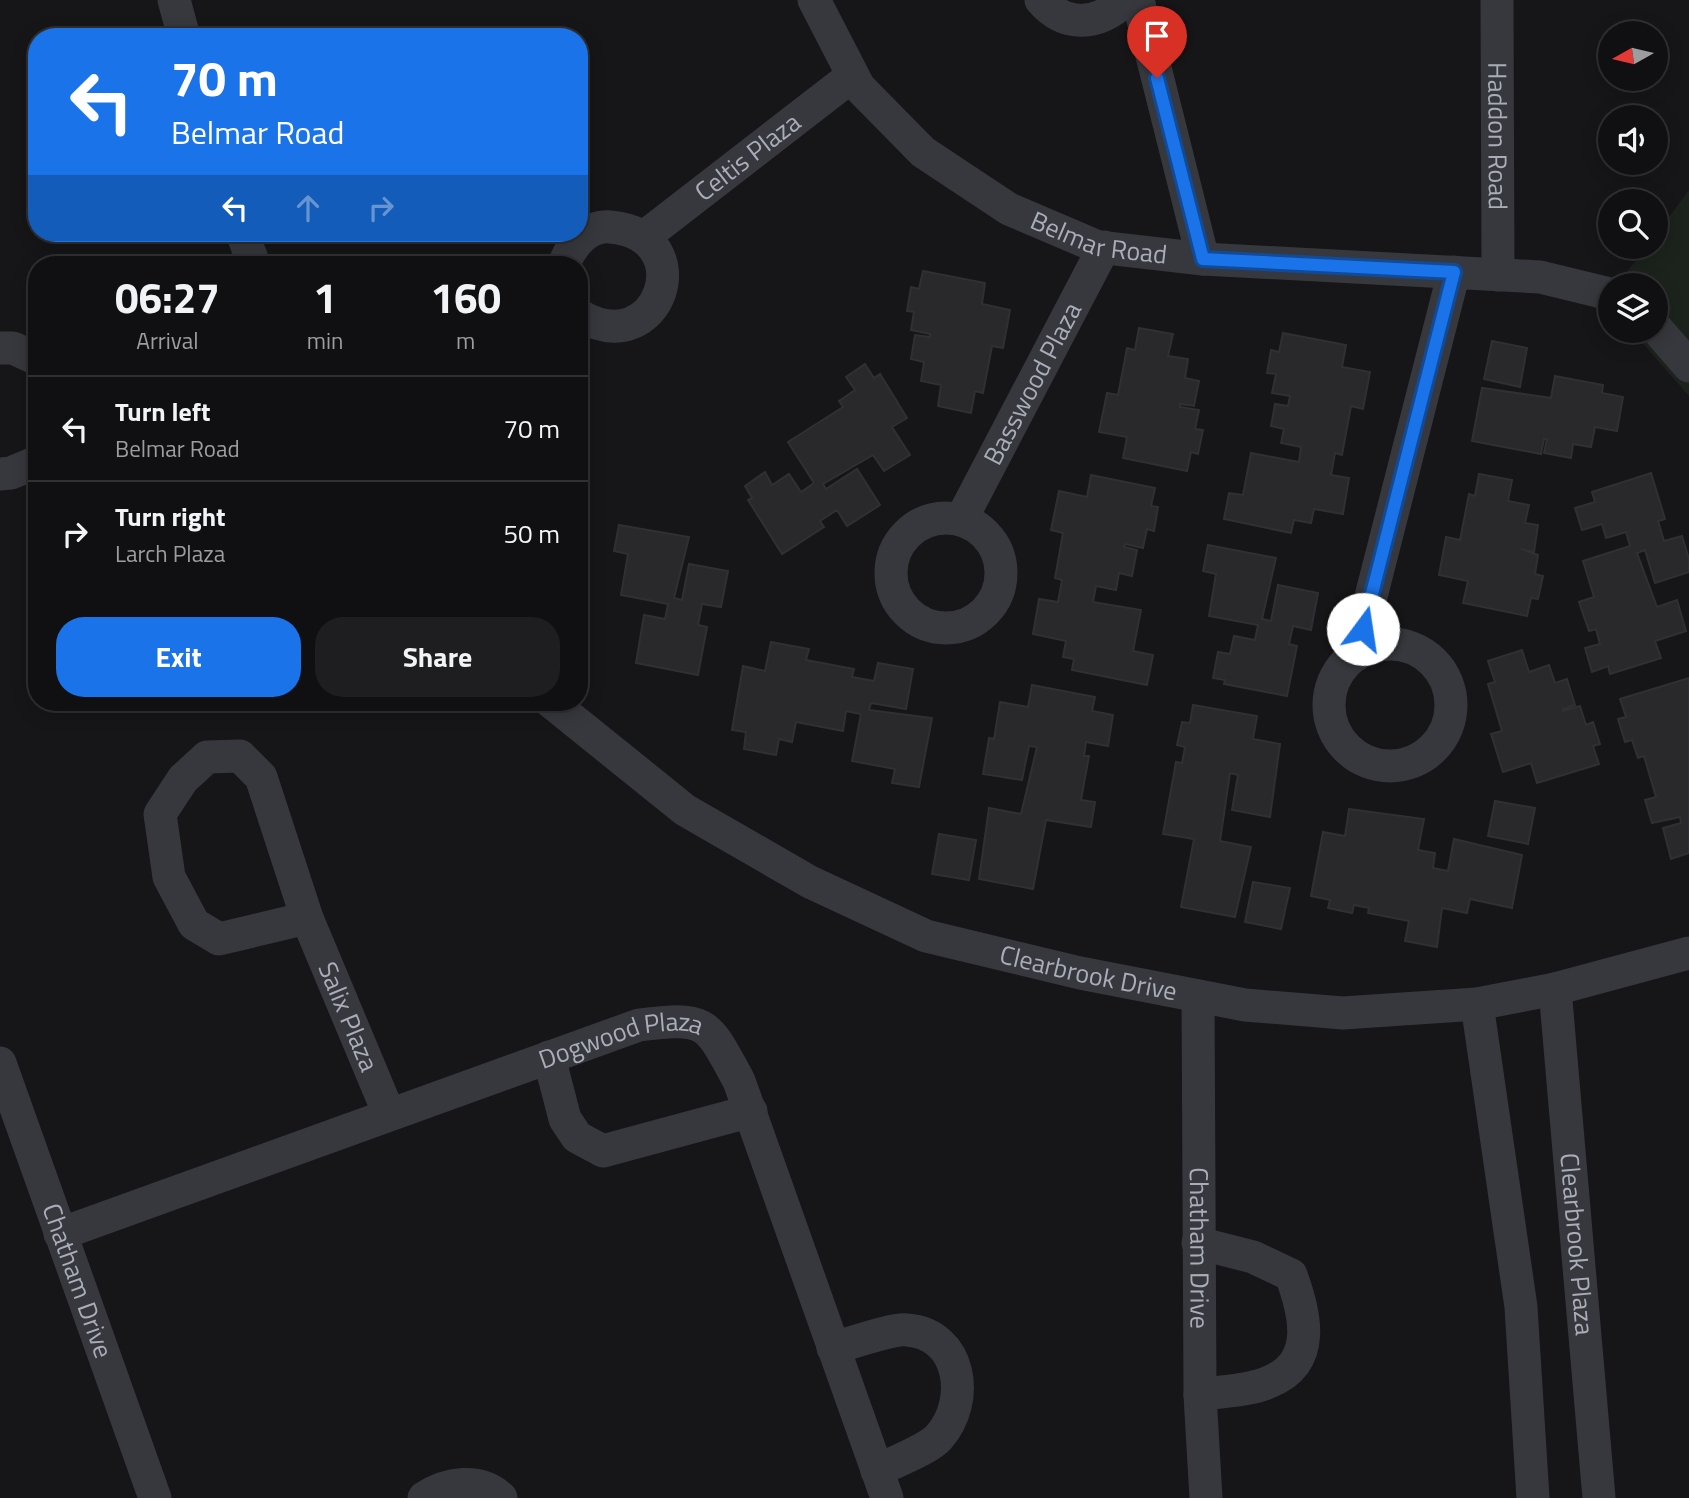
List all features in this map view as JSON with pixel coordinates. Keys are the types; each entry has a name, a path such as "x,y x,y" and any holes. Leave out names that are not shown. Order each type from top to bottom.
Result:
{"street":[{"path":"174,0 182,28"},
{"name":"Belmar Road","path":"814,0 859,87 923,152 1009,209 1104,247 1203,259 1540,277 1598,291"},
{"path":"1041,0 1053,13 1074,21 1096,20 1111,14 1125,0"},
{"path":"1138,0 1203,259"},
{"name":"Haddon Road","path":"1497,0 1498,275"},
{"name":"Celtis Plaza","path":"644,237 852,76"},
{"path":"588,232 605,226 632,229 644,237 659,254 664,275 660,296 648,313 620,327 598,326 588,320"},
{"name":"Basswood Plaza","path":"961,520 1104,247"},
{"path":"1356,655 1454,272"},
{"path":"1668,342 1689,366"},
{"path":"0,348 13,348 28,355"},
{"path":"0,474 11,473 28,466"},
{"name":"Clearbrook Drive","path":"562,711 685,810 810,883 926,936 1080,973 1245,1005 1343,1013 1478,1004 1555,989 1689,953"},
{"name":"Salix Plaza","path":"307,918 219,939 194,924 169,877 160,814 183,779 207,757 240,756 261,777 307,918 389,1114"},
{"name":"Clearbrook Plaza","path":"1555,989 1599,1498"},
{"name":"Chatham Drive","path":"1198,996 1199,1395 1206,1498"},
{"path":"1478,1004 1521,1307 1534,1498"},
{"name":"Dogwood Plaza","path":"60,1234 639,1026 680,1020 704,1026 721,1046 751,1111 882,1484"},
{"path":"549,1057 565,1119 577,1137 603,1151 751,1111"},
{"name":"Chatham Drive","path":"0,1063 60,1234 145,1497"},
{"path":"1198,1243 1253,1257 1291,1275 1304,1309 1304,1344 1293,1364 1269,1382 1199,1395"},
{"path":"833,1348 906,1329 937,1341 956,1367 958,1408 938,1439 882,1484"},
{"path":"424,1498 448,1485 472,1484 496,1493 501,1498"}],"shaded area":[{"path":"1689,190 1689,396 1643,343 1668,343 1668,273 1626,273 1637,259 1668,259 1668,219"}],"building":[{"path":"923,271 985,283 982,304 1010,310 1003,348 992,346 983,393 975,391 971,413 938,406 941,385 921,381 924,362 911,359 915,335 930,337 930,334 911,330 914,312 907,311 911,287 919,289"},
{"path":"1139,328 1173,334 1168,356 1188,359 1185,378 1199,381 1194,406 1180,404 1180,407 1199,410 1195,429 1203,430 1198,454 1191,452 1187,471 1123,458 1127,437 1099,432 1107,393 1118,395 1127,348 1135,350"},
{"path":"1283,333 1346,345 1342,367 1370,372 1363,409 1351,406 1342,455 1335,453 1331,475 1349,478 1343,514 1314,509 1311,523 1294,520 1291,533 1224,519 1229,493 1243,495 1251,453 1299,462 1301,447 1281,443 1284,429 1271,426 1275,404 1288,406 1290,396 1272,393 1276,374 1267,373 1271,350 1279,352"},
{"path":"1492,341 1527,348 1520,387 1484,379"},
{"path":"865,364 874,378 880,374 907,418 892,427 910,455 884,471 873,455 823,484 826,489 857,469 880,505 847,526 837,510 820,521 824,527 782,554 748,500 752,498 745,486 765,472 772,485 789,474 801,492 814,483 788,442 843,407 839,401 855,390 846,377"},
{"path":"1555,376 1603,385 1602,393 1623,397 1617,431 1595,427 1591,447 1573,444 1571,458 1544,453 1547,439 1544,439 1541,454 1472,441 1482,388 1551,398"},
{"path":"1651,473 1665,519 1658,521 1664,541 1682,536 1689,559 1689,572 1655,583 1645,550 1637,553 1657,607 1677,600 1686,631 1655,641 1661,658 1610,674 1608,666 1592,672 1585,648 1600,644 1596,629 1589,631 1579,602 1594,597 1583,561 1630,546 1626,532 1606,538 1602,524 1582,530 1575,508 1595,502 1592,492"},
{"path":"1479,474 1512,480 1508,501 1529,505 1525,523 1538,525 1534,552 1521,549 1538,555 1535,574 1543,576 1538,599 1531,598 1527,616 1463,603 1468,581 1439,575 1446,537 1460,540 1469,494 1475,496"},
{"path":"1091,475 1155,488 1151,506 1158,507 1154,531 1147,529 1143,548 1125,544 1124,547 1137,550 1132,576 1119,573 1116,590 1096,586 1093,602 1141,610 1133,651 1153,655 1147,685 1072,670 1074,659 1063,657 1066,641 1033,634 1039,599 1058,602 1062,580 1055,578 1063,533 1051,530 1059,491 1087,497"},
{"path":"619,525 689,537 674,598 682,600 689,564 728,571 721,607 702,604 698,625 707,627 698,675 636,663 644,615 665,619 668,604 621,595 628,554 614,551"},
{"path":"1208,545 1276,558 1262,619 1271,621 1278,585 1318,593 1311,630 1293,626 1289,644 1297,646 1287,696 1224,684 1225,680 1213,678 1218,652 1230,654 1234,636 1255,640 1258,625 1209,616 1216,574 1203,571"},
{"path":"771,642 809,649 806,660 854,669 852,677 874,681 878,663 913,669 906,709 871,703 869,710 932,718 919,787 892,783 895,769 852,761 861,714 846,711 843,731 796,722 792,742 779,739 776,755 744,749 746,732 732,730 743,666 765,671"},
{"path":"1522,650 1529,672 1549,665 1555,683 1567,679 1575,705 1563,711 1580,706 1586,725 1593,722 1600,744 1593,746 1599,764 1537,783 1531,763 1503,772 1491,734 1502,731 1488,684 1495,682 1488,661"},
{"path":"1689,678 1689,853 1671,859 1663,828 1681,823 1680,817 1652,823 1645,800 1656,797 1644,756 1638,758 1632,740 1625,742 1618,719 1626,717 1620,699"},
{"path":"1032,685 1095,697 1092,711 1113,715 1108,746 1086,742 1084,756 1089,756 1081,800 1095,802 1091,827 1046,820 1033,889 979,879 989,808 1021,814 1037,747 1029,746 1022,780 983,774 989,738 994,739 1000,702 1028,707"},
{"path":"1193,705 1257,716 1253,739 1280,744 1270,817 1232,810 1238,775 1230,773 1220,841 1251,847 1235,917 1181,907 1194,839 1163,834 1176,762 1182,763 1185,747 1177,745 1182,722 1190,723"},
{"path":"1495,801 1535,808 1528,844 1488,836"},
{"path":"1349,809 1424,819 1418,850 1435,853 1433,868 1448,871 1454,839 1522,855 1512,908 1470,899 1467,913 1442,908 1437,947 1405,941 1409,921 1368,913 1369,908 1354,905 1352,913 1328,908 1330,900 1311,896 1323,832 1345,836"},
{"path":"939,834 976,840 969,880 932,874"},
{"path":"1253,882 1290,888 1281,929 1245,922"}],"route":[{"path":"1157,78 1203,259 1454,272 1363,629"}]}
